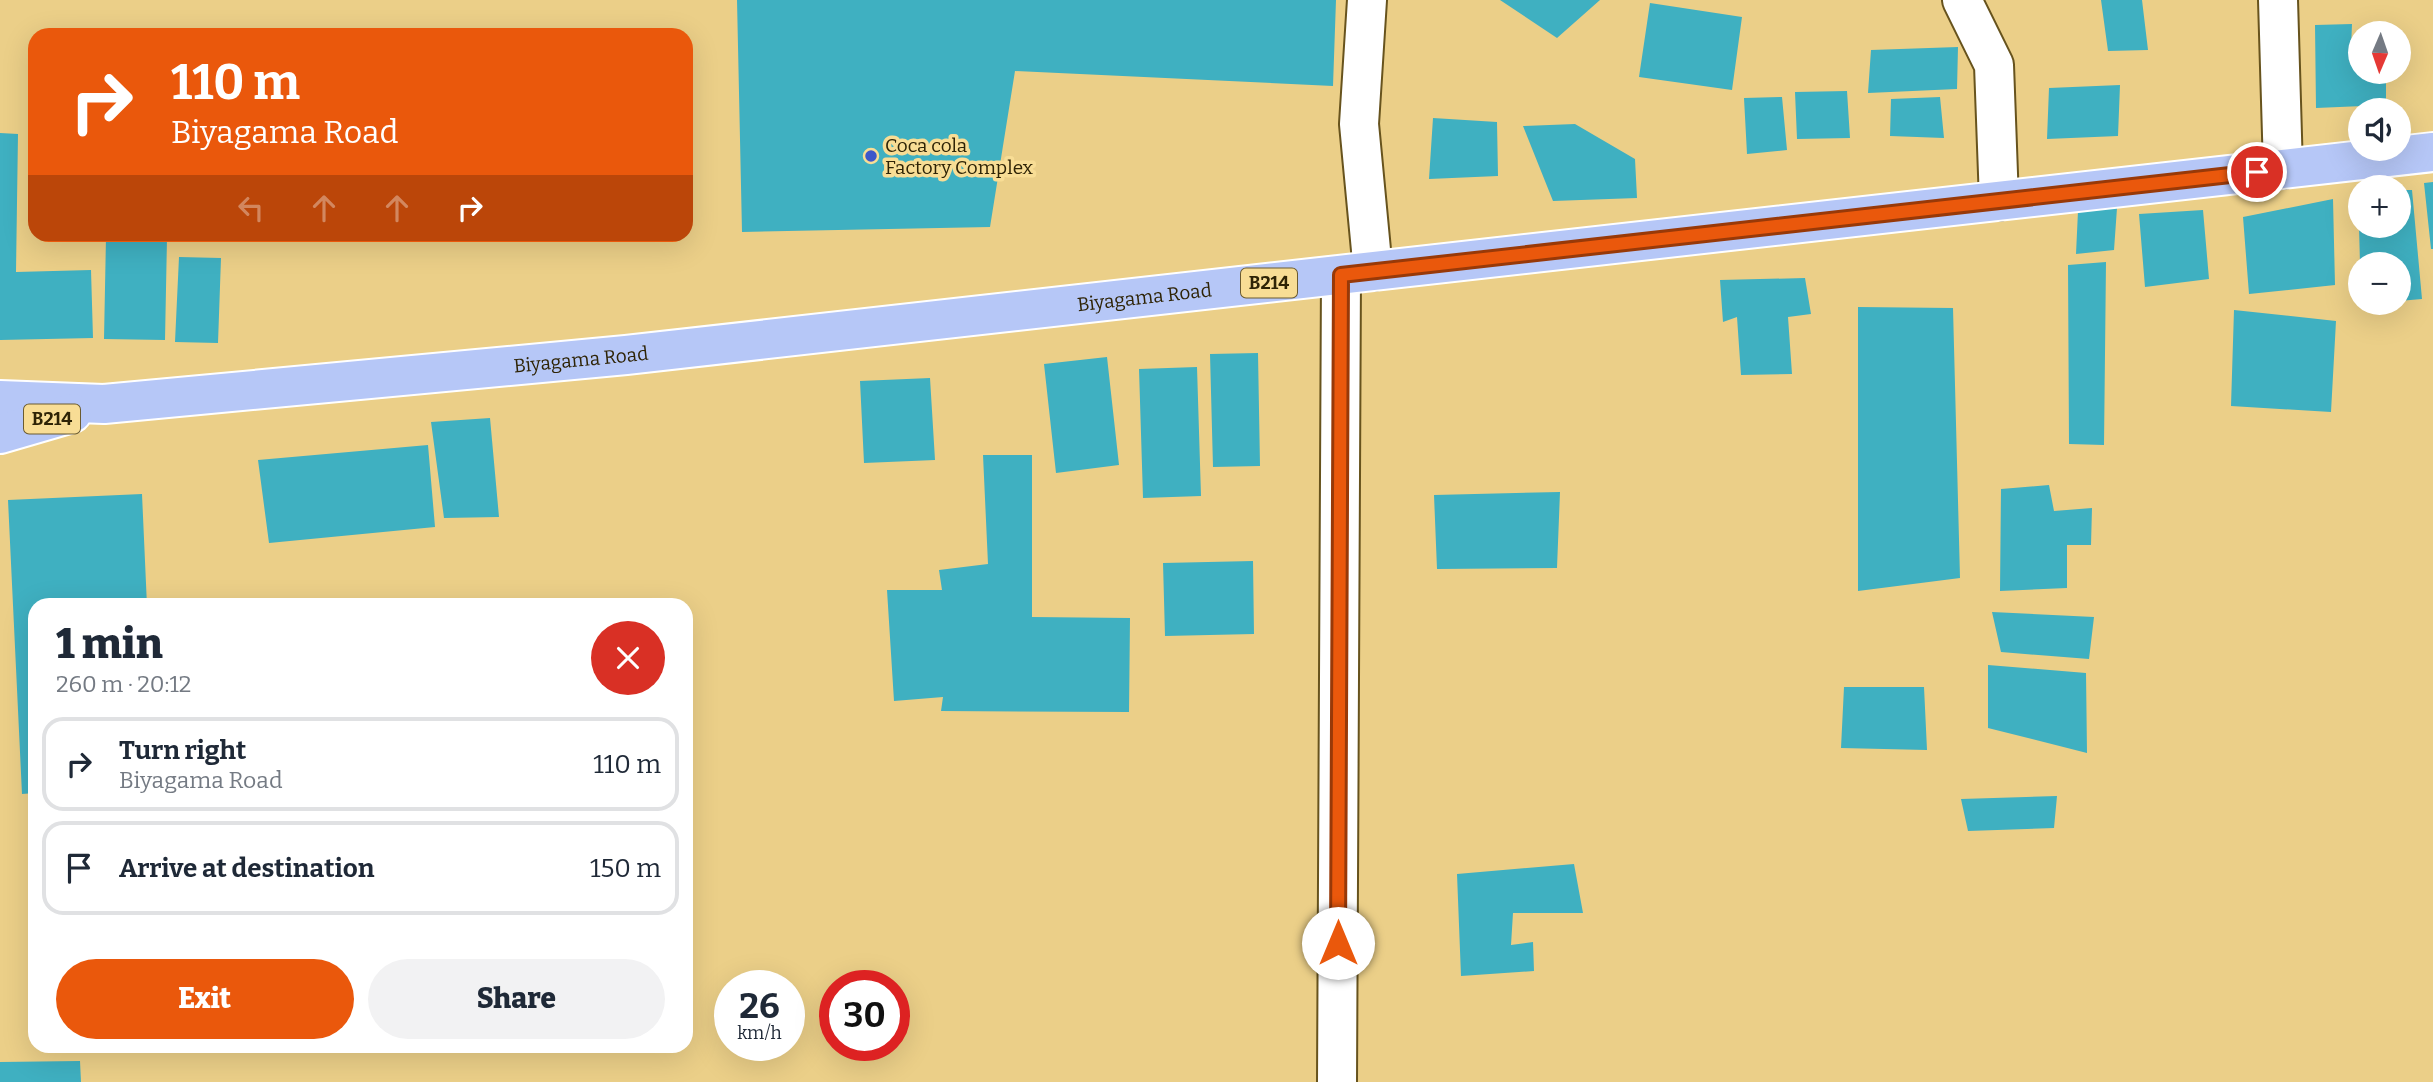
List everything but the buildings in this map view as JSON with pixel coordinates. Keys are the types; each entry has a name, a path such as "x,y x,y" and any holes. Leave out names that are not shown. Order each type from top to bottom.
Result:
{"main road":[{"name":"Biyagama Road","path":"0,400 104,404 626,355 2433,152"},
{"name":"Biyagama Road","path":"0,434 104,404"}],"street":[{"path":"1337,1082 1359,124 1367,0"},
{"path":"1962,0 1994,65 1998,201"},
{"path":"2278,0 2283,169"}],"place":[{"name":"Coca cola Factory Complex","path":"871,156"}],"route":[{"path":"1338,943 1341,275 2257,172"}]}
